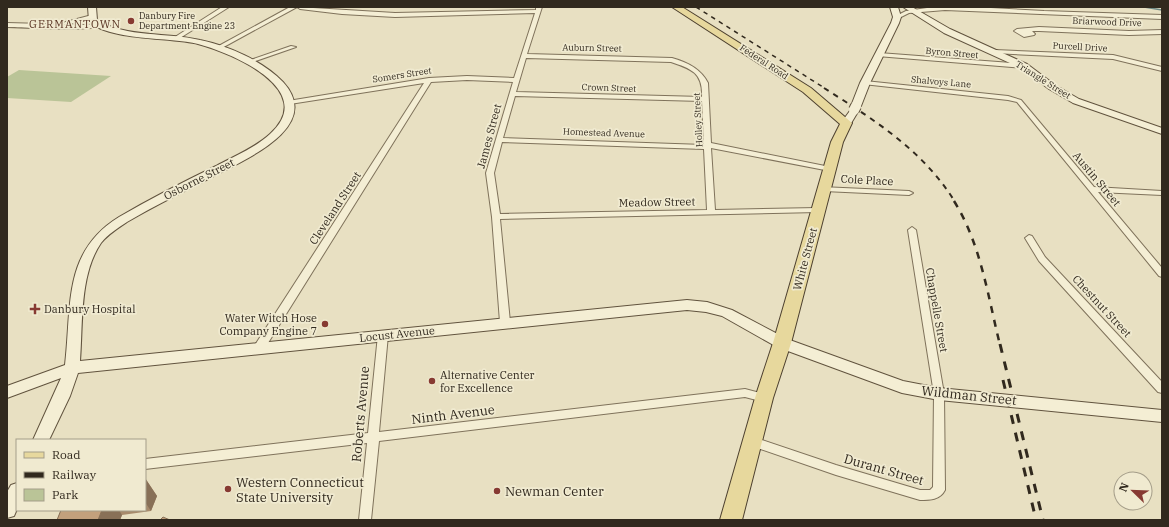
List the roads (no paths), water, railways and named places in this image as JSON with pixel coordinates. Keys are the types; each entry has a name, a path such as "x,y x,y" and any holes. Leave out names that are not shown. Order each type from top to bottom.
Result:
{"main road":[{"path":"92,7 93,21 98,26 110,29 178,37 218,48 248,62 272,76 288,93 290,102"},
{"name":"Federal Road","path":"676,7 806,90 846,124"},
{"path":"894,7 897,17"},
{"name":"Triangle Street","path":"910,8 947,31 1024,66 1052,87 1076,101 1162,131"},
{"name":"White Street","path":"731,520 764,398 782,343 837,142 855,108 865,83 897,17"},
{"name":"Osborne Street","path":"41,439 72,368 75,310 85,263 92,247 101,236 134,212 261,146 282,129 288,118 290,102"},
{"name":"Locust Avenue","path":"7,392 72,368 680,305 697,305 727,313 782,343"},
{"name":"Wildman Street","path":"782,343 902,387 939,394 1162,416"},
{"path":"7,510 16,493"}],"street":[{"path":"178,37 226,7"},
{"path":"218,48 294,7"},
{"path":"300,7 342,12 395,15 539,9"},
{"path":"897,17 910,8 949,8 1162,17"},
{"name":"James Street","path":"505,322 496,217 490,173 512,94 539,9"},
{"path":"1043,13 1046,19"},
{"path":"50,25 92,17"},
{"path":"1049,24 1052,30"},
{"path":"7,26 98,26"},
{"name":"Briarwood Drive","path":"1028,30 1130,33 1162,32"},
{"path":"248,62 293,47"},
{"name":"Purcell Drive","path":"995,52 1113,57 1162,69"},
{"name":"Byron Street","path":"879,55 1024,66"},
{"name":"Auburn Street","path":"525,56 659,58"},
{"name":"Holley Street","path":"659,58 682,63 701,76 705,84 711,212"},
{"name":"Somers Street","path":"290,102 429,80 467,78 517,80"},
{"name":"Cleveland Street","path":"259,348 429,80"},
{"name":"Shalvoys Lane","path":"865,83 1015,99"},
{"name":"Crown Street","path":"512,94 705,99"},
{"name":"Austin Street","path":"1015,99 1021,103 1162,274"},
{"name":"Homestead Avenue","path":"500,140 708,146 830,169"},
{"name":"Cole Place","path":"824,189 909,193"},
{"path":"1093,189 1162,193"},
{"name":"Meadow Street","path":"496,217 818,210"},
{"name":"Chappelle Street","path":"912,230 939,394"},
{"name":"Chestnut Street","path":"1028,238 1042,259 1162,389"},
{"name":"Roberts Avenue","path":"365,520 382,335"},
{"name":"Ninth Avenue","path":"146,464 744,393 764,398"},
{"name":"Durant Street","path":"753,442 836,470 920,495 932,495 938,490 939,394"}],"waterway":[{"path":"1144,7 1162,10"}],"railway":[{"path":"696,7 826,89"},
{"path":"824,88 879,124 913,152 928,167 955,202"},
{"path":"954,201 971,235 983,271 1000,345"},
{"path":"1000,344 1043,520"},
{"path":"1003,380 1036,520"}],"place":[{"name":"Danbury Fire Department Engine 23","path":"131,21"},
{"name":"Danbury Hospital","path":"35,309"},
{"name":"Water Witch Hose Company Engine 7","path":"325,324"},
{"name":"Alternative Center for Excellence","path":"432,381"},
{"name":"Western Connecticut State University","path":"228,489"},
{"name":"Newman Center","path":"497,491"}],"district":[{"name":"GERMANTOWN","path":"75,24"}]}
